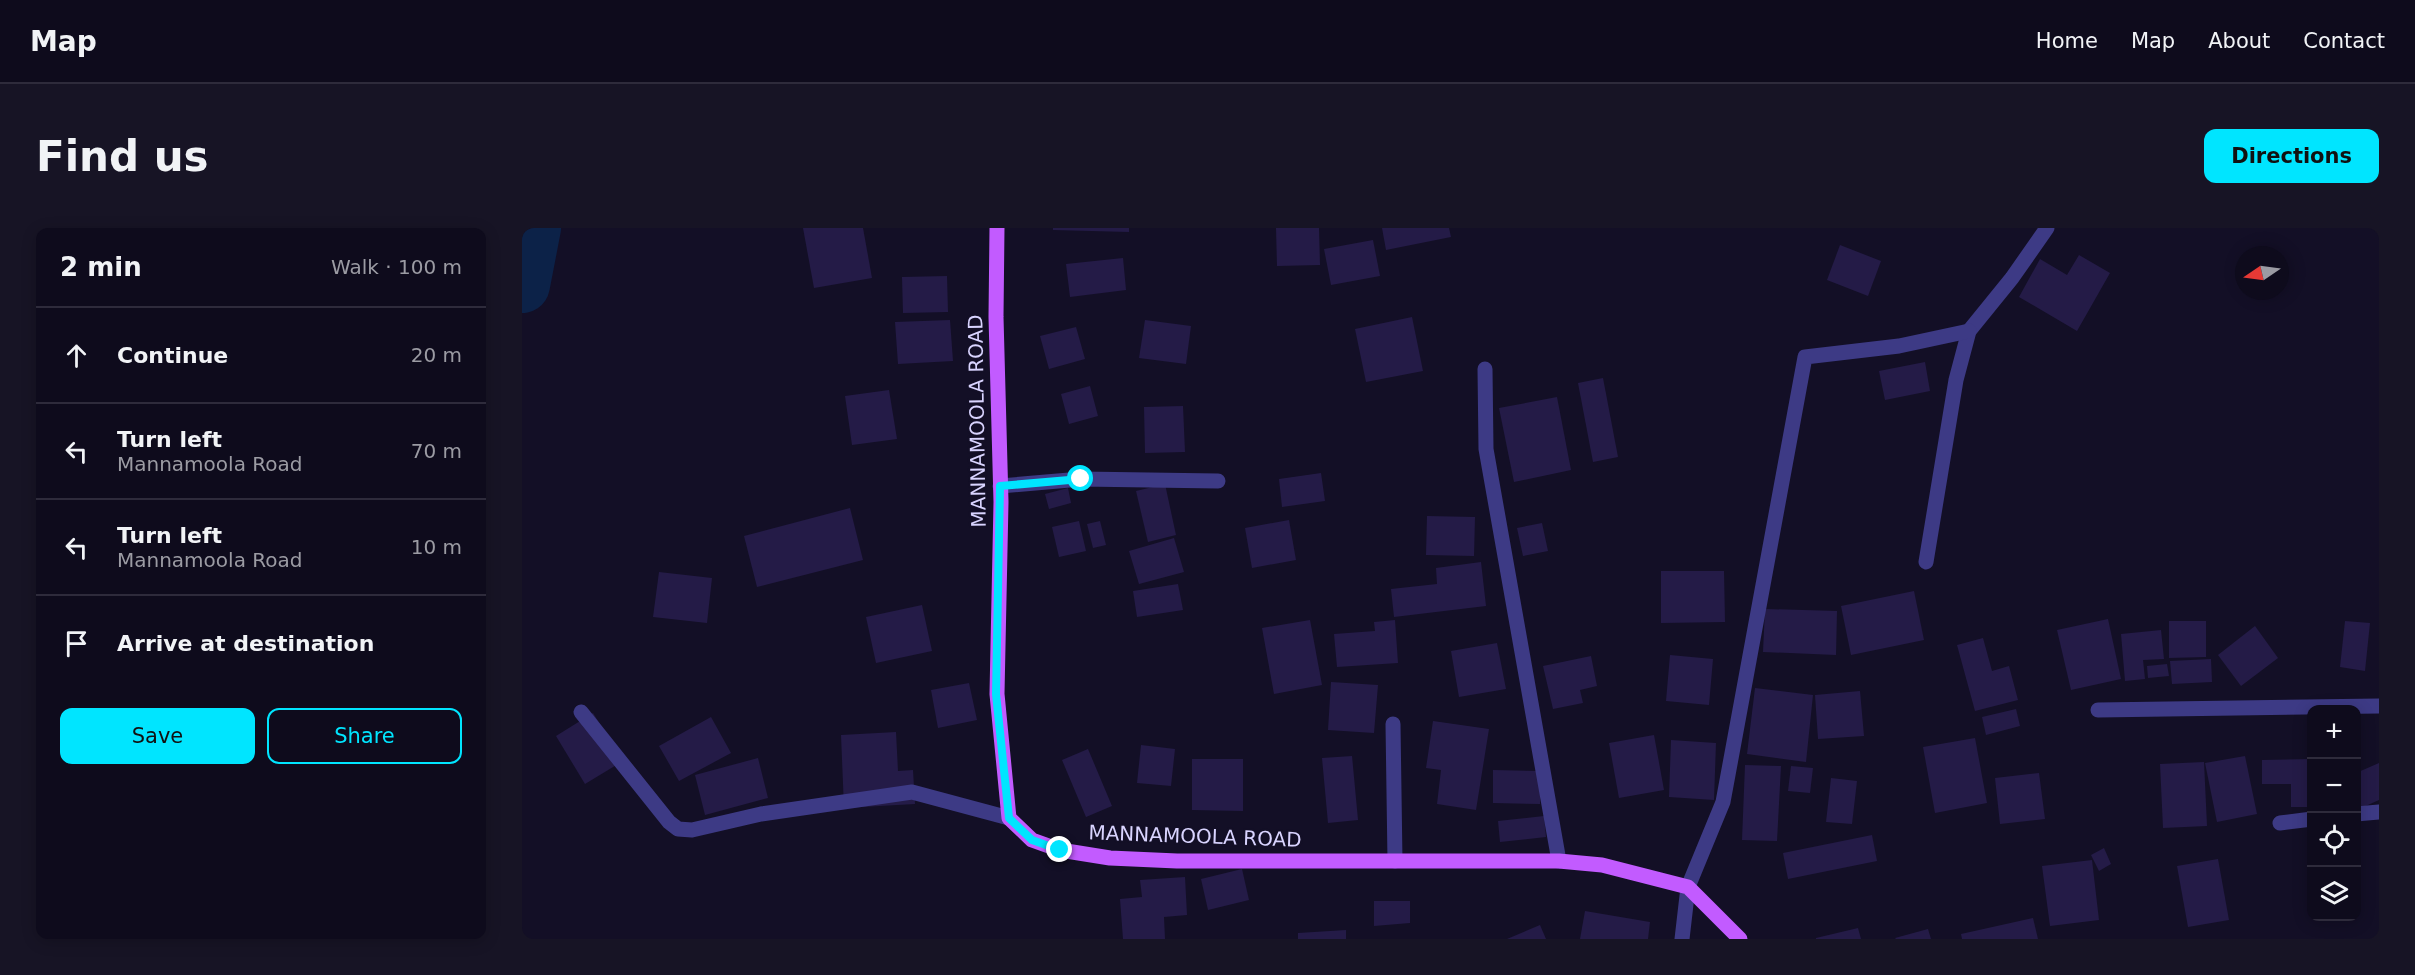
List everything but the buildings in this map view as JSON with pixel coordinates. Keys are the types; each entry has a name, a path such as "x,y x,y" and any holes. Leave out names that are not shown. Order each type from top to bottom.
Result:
{"main road":[{"name":"MANNAMOOLA ROAD","path":"997,228 996,317 1000,486 996,694 1009,818 1032,840 1060,850 1110,858 1559,861 1602,865 1688,887"},
{"path":"1688,887 1740,939"}],"street":[{"path":"1926,562 1956,380 1969,331 2012,278 2047,228"},
{"path":"1682,939 1688,887 1723,802 1805,357 1899,346 1969,331"},
{"path":"1485,369 1486,449 1559,861"},
{"path":"1000,486 1081,479 1218,481"},
{"path":"2098,710 2379,706"},
{"path":"581,712 669,822 678,829 692,830 761,814 912,792 1009,818"},
{"path":"1393,724 1395,861"},
{"path":"2361,814 2379,812"},
{"path":"2280,823 2307,820"}],"waterway":[{"path":"522,285 533,228"}],"route":[{"path":"1060,850 1032,840 1009,818 996,694 1000,486 1081,479"}]}
